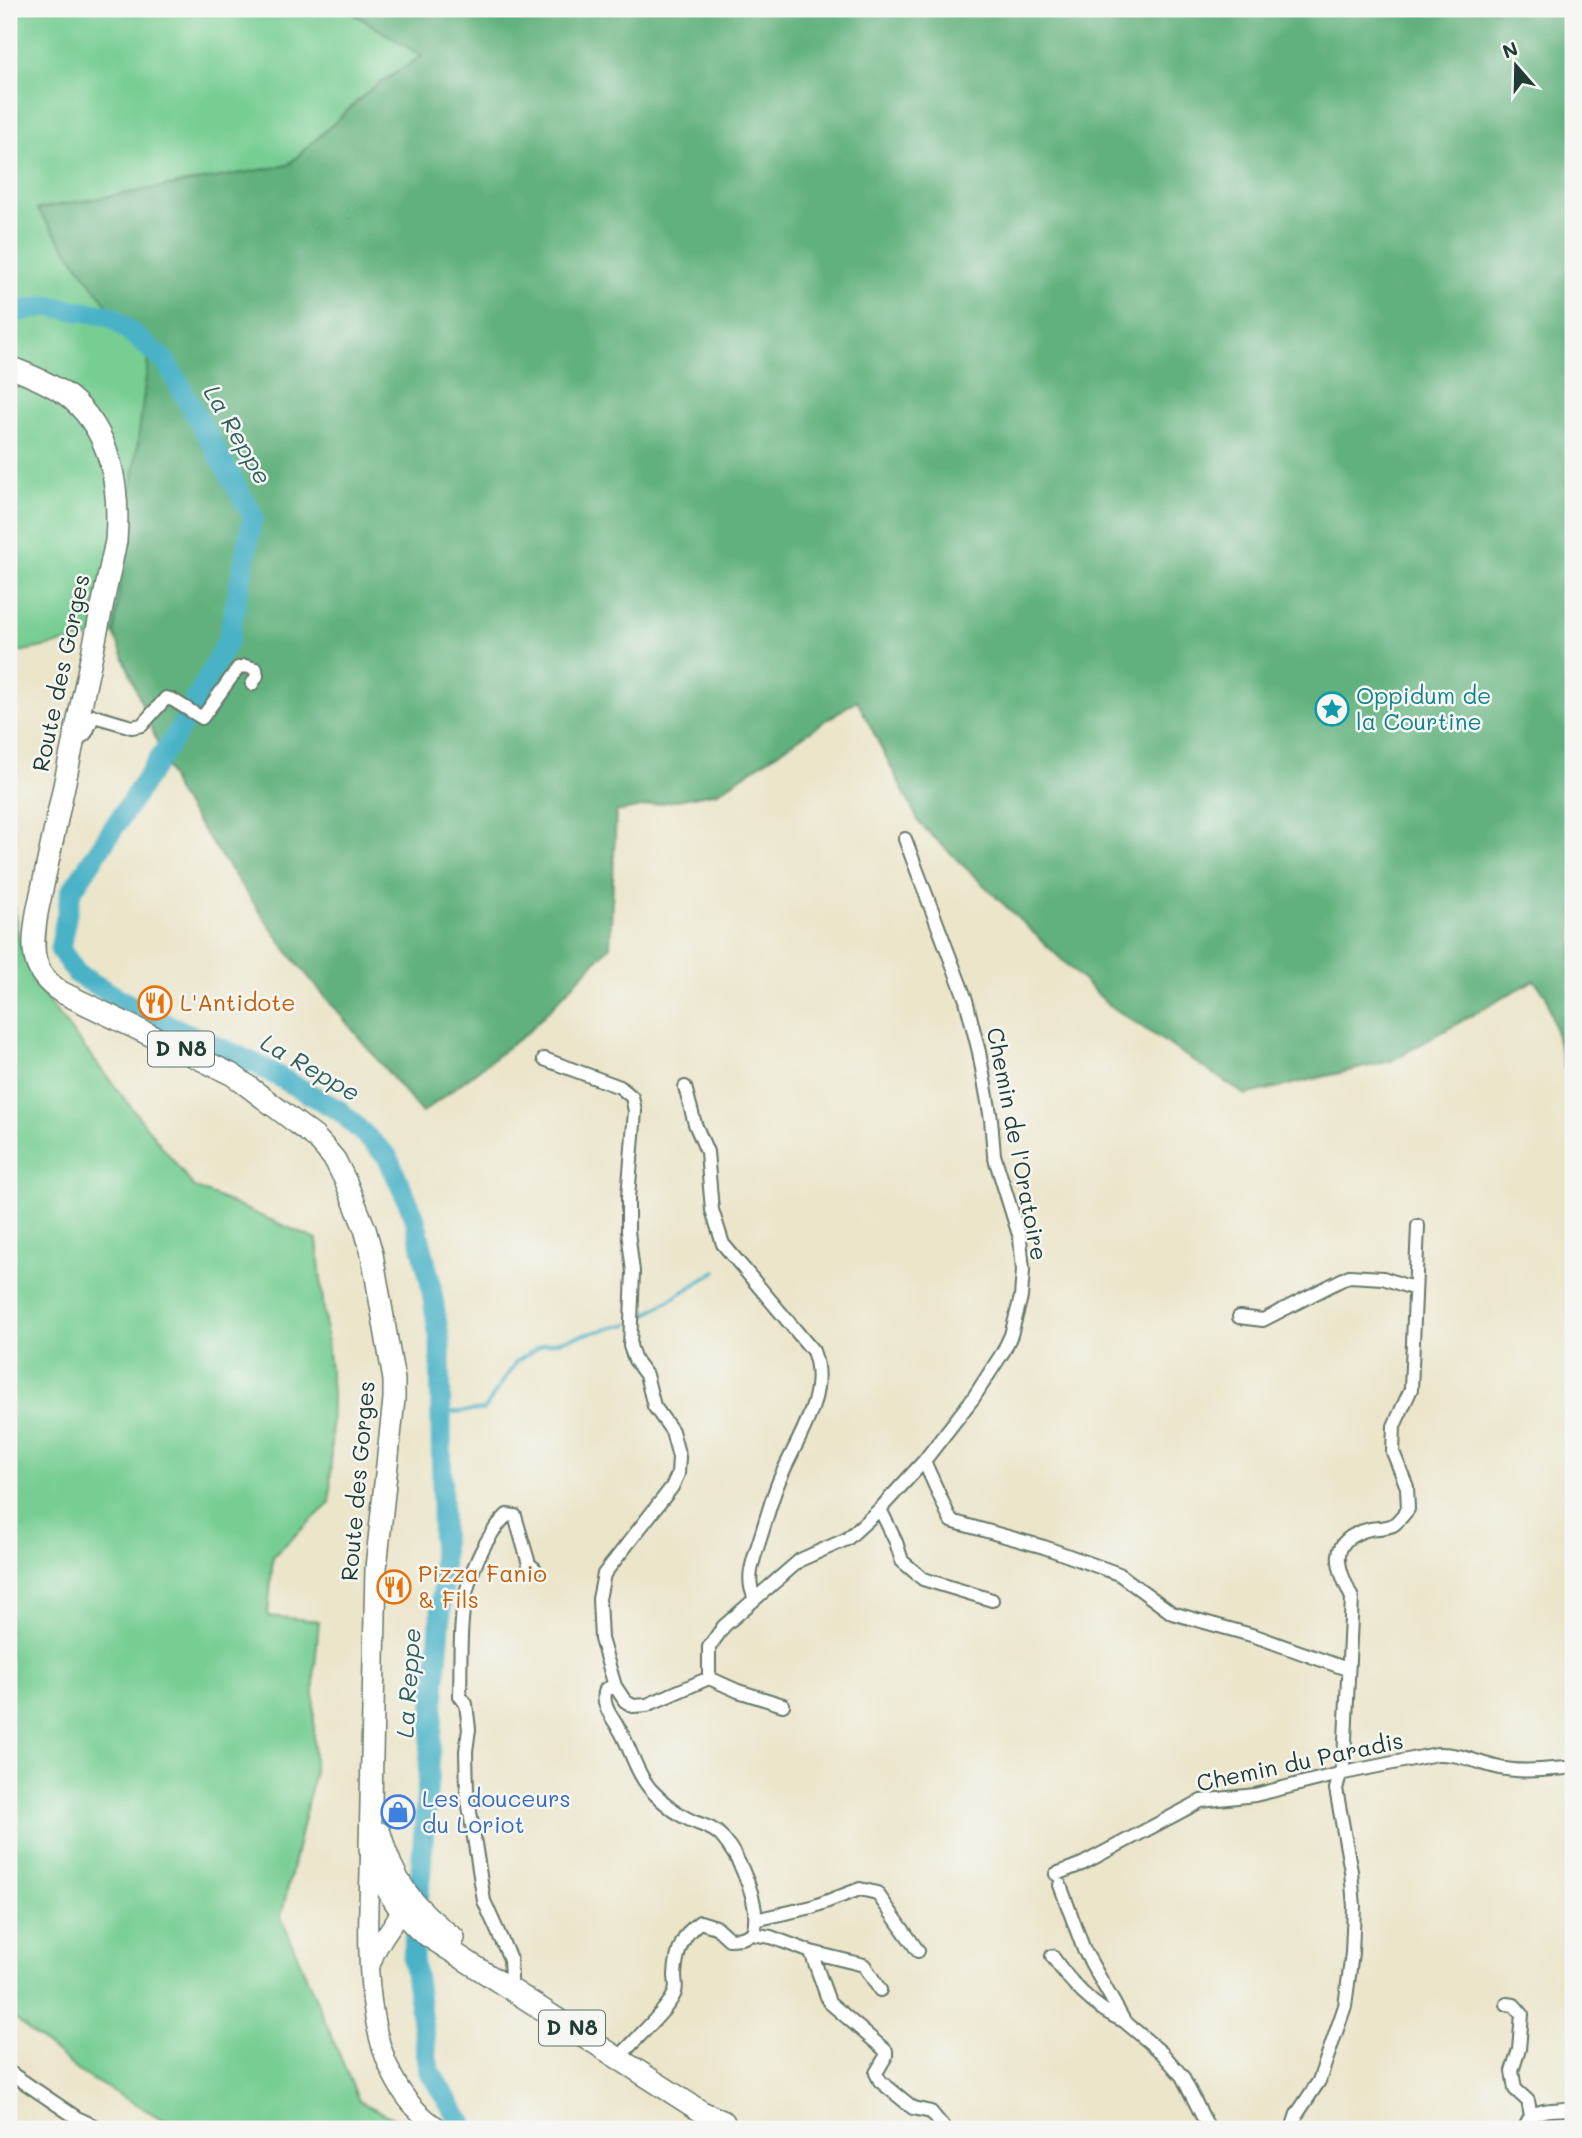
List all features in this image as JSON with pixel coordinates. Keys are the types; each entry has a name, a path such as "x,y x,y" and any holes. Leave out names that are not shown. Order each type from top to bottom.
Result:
{"main road":[{"name":"Route des Gorges","path":"9,367 67,396 89,417 106,447 116,490 116,541 37,914 34,951 37,965 42,976 61,992 233,1075 315,1137 335,1160 356,1203 372,1254 394,1380 376,1567 370,1849 380,1877 420,1931 702,2112 730,2125"},
{"name":"Route des Gorges","path":"372,1786 385,1848 402,1905 431,1921 511,1978 625,2051 730,2125"},
{"path":"370,1849 370,1972 373,2008 381,2045 405,2099 441,2129"},
{"path":"369,1921 402,1905"},
{"path":"370,1972 378,1943 402,1905"},
{"path":"386,1932 420,1931"}],"street":[{"path":"73,740 89,731 94,716 132,727 142,725 166,698 202,718 238,668 245,666 256,669 257,676 252,684"},
{"name":"Chemin de l'Oratoire","path":"709,1678 709,1647 724,1626 800,1560 847,1539 880,1509 924,1461 974,1397 1003,1352 1018,1309 1023,1270 1020,1238 994,1155 991,1119 979,1052 966,1000 905,839"},
{"path":"544,1059 621,1087 632,1097 635,1111 628,1209 633,1272 630,1346 635,1360 646,1375 654,1406 672,1432 679,1457 678,1474 672,1487 604,1574 599,1599 601,1639 615,1686 633,1706 647,1705 709,1678 738,1691 783,1705"},
{"path":"685,1087 695,1124 707,1152 712,1210 723,1244 813,1351 818,1365 819,1380 811,1413 777,1486 752,1564 749,1587 755,1598"},
{"path":"1292,2129 1297,2113 1319,2081 1345,2006 1352,1953 1354,1908 1351,1871 1336,1788 1344,1760 1352,1598 1340,1574 1341,1546 1349,1536 1393,1525 1408,1509 1407,1487 1393,1451 1394,1426 1411,1389 1418,1226"},
{"path":"1239,1317 1263,1320 1349,1276 1383,1278 1415,1290"},
{"path":"924,1461 951,1521 1044,1547 1119,1574 1172,1613 1255,1636 1347,1670"},
{"path":"880,1509 902,1561 923,1579 992,1600"},
{"path":"511,1978 510,1959 484,1901 467,1793 466,1751 470,1730 466,1704 460,1696 464,1602 486,1544 507,1515 515,1517 529,1564 535,1569"},
{"path":"615,1686 606,1689 603,1696 608,1712 622,1734 641,1776 652,1791 684,1818 710,1828 721,1836 746,1876 755,1920 752,1934"},
{"name":"Chemin du Paradis","path":"1124,2021 1084,1950 1058,1879 1082,1864 1201,1801 1255,1795 1437,1754 1451,1753 1498,1768 1532,1771 1566,1768"},
{"path":"755,1920 812,1908 860,1889 877,1893 918,1951"},
{"path":"625,2051 668,2005 675,1993 682,1942 690,1928 700,1922 716,1927 729,1939 752,1934 771,1937 811,1952 864,1965 880,1990"},
{"path":"811,1952 828,2002 886,2051 876,2073 880,2081 913,2109 931,2112 945,2129"},
{"path":"1052,1956 1066,1976 1088,1998 1108,2014 1124,2021 1162,2053 1182,2076 1209,2129"},
{"path":"1507,2004 1514,2006 1522,2014 1519,2049 1512,2071 1515,2089 1528,2101 1531,2116"},
{"path":"9,2073 77,2118 101,2129"},
{"path":"1524,2129 1531,2116 1540,2110 1564,2110 1573,2106"}],"green space":[{"path":"21,9 346,9 422,56 371,89 288,165 38,209 148,361 114,633 13,653 9,763 9,20"},
{"path":"346,9 1573,9 1573,1100 1546,995 1534,980 1391,1061 1245,1095 1109,1005 920,824 857,700 718,792 616,812 610,946 528,1032 422,1113 287,951 177,793 114,633 148,361 37,209 288,165 371,89 422,56"},
{"path":"9,880 19,939 35,985 194,1187 317,1240 332,1392 330,1503 273,1556 268,1616 319,1621 314,1677 314,1775 281,1917 359,2101 415,2129 180,2129 82,2074 9,2014"}],"waterway":[{"name":"La Reppe","path":"9,313 48,306 111,316 166,362 253,516 229,638 184,722 71,892 60,949 77,974 151,1017 258,1065 340,1111 387,1156 414,1215 430,1281 440,1343 443,1586 419,1895"},
{"path":"635,1322 716,1271"},
{"path":"441,1413 484,1410 516,1362 542,1345 628,1324"},
{"name":"La Reppe","path":"414,1940 413,1959 429,2071 466,2129"}],"place":[{"name":"Oppidum de la Courtine","path":"1332,709"},
{"name":"L'Antidote","path":"155,1003"},
{"name":"Pizza Fanio & Fils","path":"394,1587"},
{"name":"Les douceurs du Loriot","path":"398,1812"}]}
